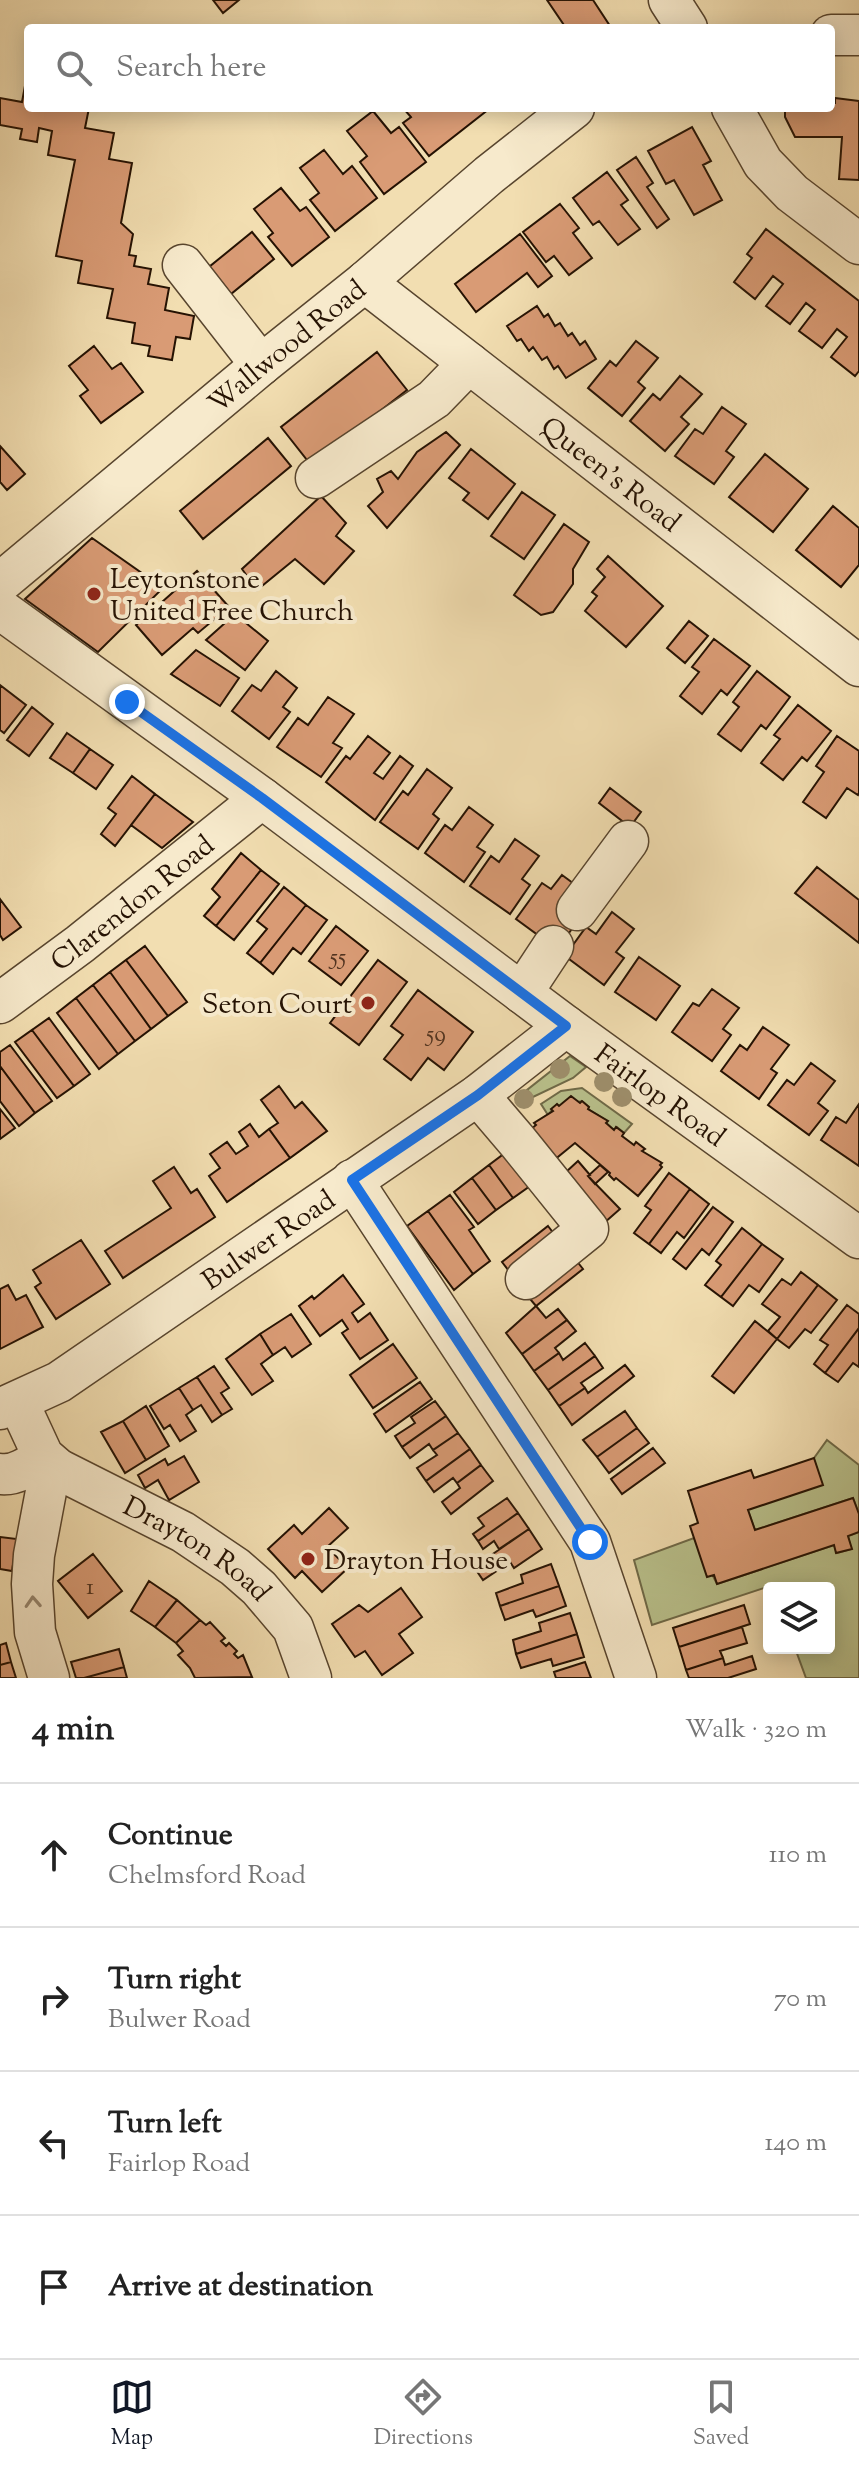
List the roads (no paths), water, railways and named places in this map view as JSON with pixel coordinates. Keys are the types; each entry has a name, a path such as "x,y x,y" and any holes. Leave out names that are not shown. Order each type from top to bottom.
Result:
{"street":[{"path":"669,0 684,24"},
{"path":"835,35 859,35"},
{"name":"Wallwood Road","path":"0,583 366,281 489,175 569,112"},
{"path":"734,112 763,163 792,193 859,244"},
{"path":"183,265 261,365"},
{"name":"Queen's Road","path":"366,281 859,666"},
{"path":"316,478 434,399 469,363"},
{"name":"Fairlop Road","path":"0,609 859,1238"},
{"name":"Clarendon Road","path":"0,1003 80,944 262,798"},
{"path":"577,910 628,841"},
{"path":"522,993 553,946"},
{"name":"Bulwer Road","path":"9,1405 59,1382 478,1095 566,1026"},
{"path":"478,1095 588,1229 526,1279"},
{"path":"352,1180 590,1542 636,1678"},
{"path":"9,1405 50,1462 32,1584 35,1632 49,1678"},
{"path":"0,1474 9,1475 29,1466 50,1462"},
{"name":"Drayton Road","path":"50,1462 183,1532 235,1567 259,1588 293,1628 311,1678"}],"place":[{"name":"Leytonstone United Free Church","path":"94,594"},
{"name":"Seton Court","path":"368,1003"},
{"name":"Drayton House","path":"308,1559"}]}
